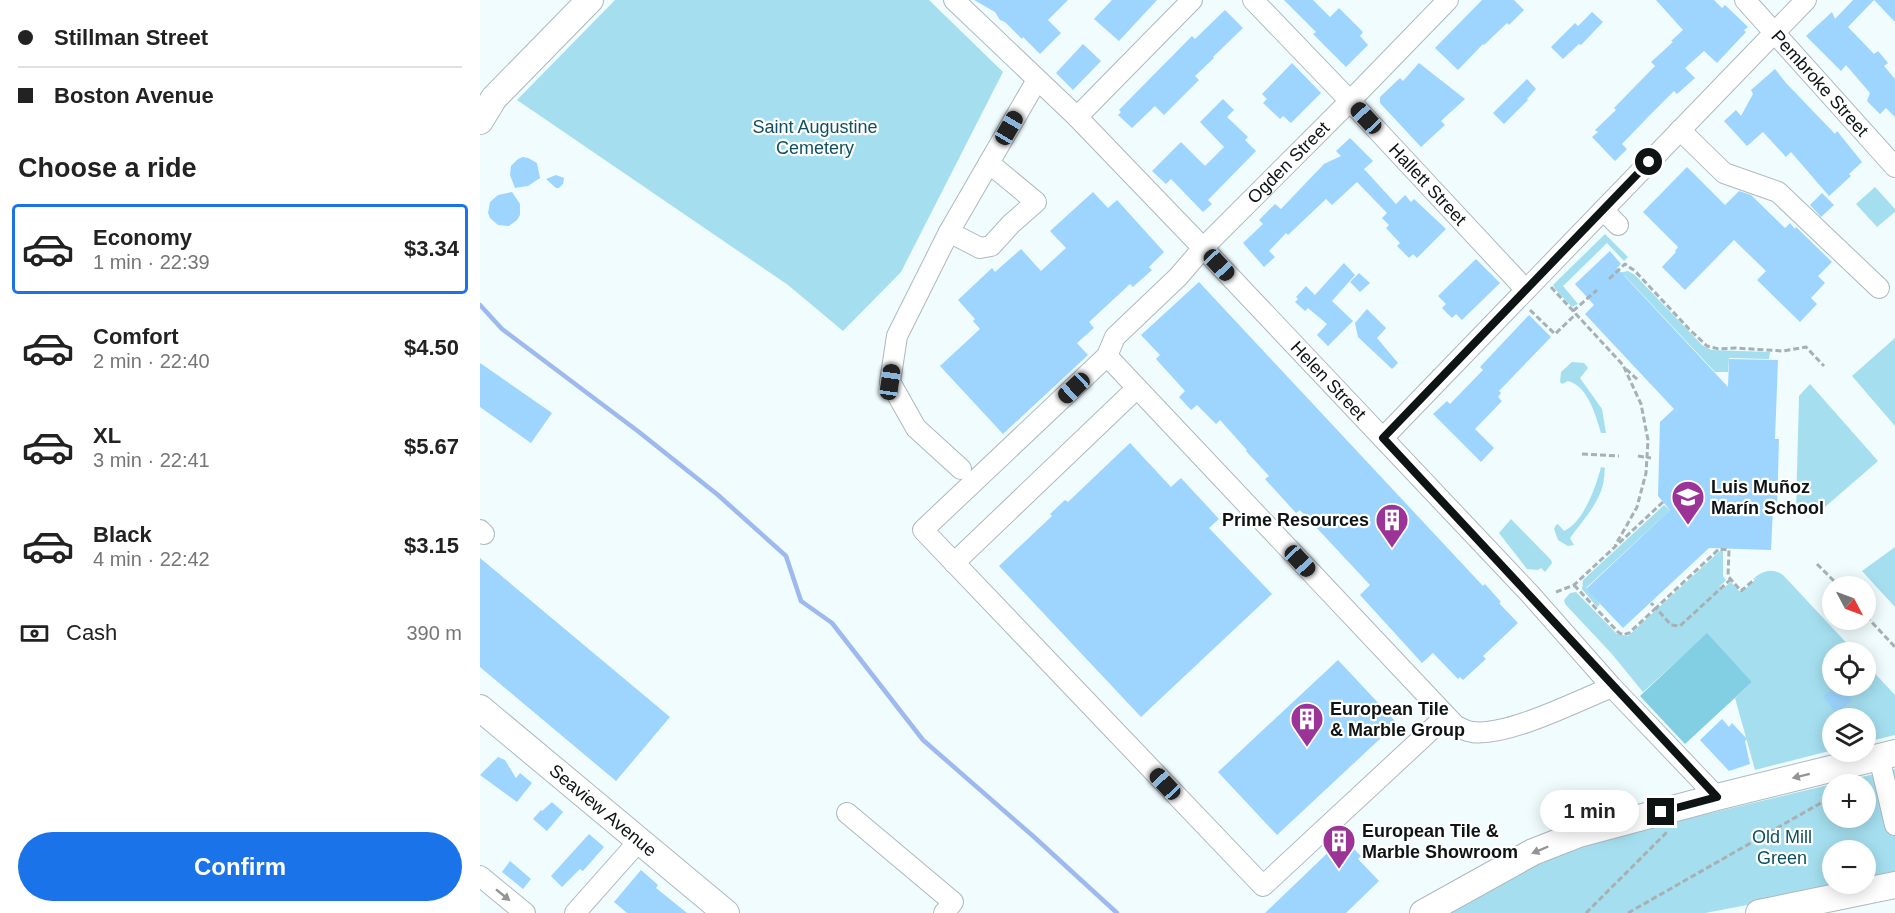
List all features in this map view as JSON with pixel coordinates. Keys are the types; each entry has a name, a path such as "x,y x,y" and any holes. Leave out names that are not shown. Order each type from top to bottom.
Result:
{"main road":[{"path":"480,121 494,98 590,0"},
{"name":"Seaview Avenue","path":"480,708 726,913"},
{"path":"1423,913 1464,902 1533,852 1579,834 1887,755"},
{"path":"1759,913 1895,885"}],"street":[{"name":"Helen Street","path":"954,0 1077,117 1203,248 1530,594 1612,687 1717,797"},
{"path":"1077,117 1192,0"},
{"name":"Hallett Street","path":"1253,0 1350,101 1527,299"},
{"name":"Ogden Street","path":"954,563 923,530 1107,356 1115,337 1178,277 1203,248 1448,0"},
{"name":"Pembroke Street","path":"1745,0 1895,167"},
{"path":"1383,438 1527,299 1603,210 1806,0"},
{"path":"960,469 916,428 890,382 897,336 949,232 1037,80"},
{"path":"1680,130 1724,173 1778,192 1879,288"},
{"path":"949,232 980,248 991,246 1036,202 989,163"},
{"path":"1603,210 1618,225"},
{"path":"1107,356 1455,725 1469,732 1484,733 1510,728 1612,687"},
{"path":"1137,388 954,563 1263,886 1446,716"},
{"path":"1887,755 1895,825"},
{"path":"847,813 953,903 944,913"},
{"path":"575,913 638,842"},
{"path":"480,876 525,913"}],"path":[{"path":"1610,279 1625,264 1635,271 1707,346 1719,349 1783,351 1806,347 1824,366"},
{"path":"1550,286 1638,380"},
{"path":"1527,299 1555,334 1597,290"},
{"path":"1615,546 1637,507 1649,458 1641,404 1623,365"},
{"path":"1582,454 1619,456"},
{"path":"1638,456 1649,458"},
{"path":"1556,592 1574,585 1663,502"},
{"path":"1574,585 1623,635 1629,633 1719,549 1729,550 1728,576 1741,591 1755,579"},
{"path":"1817,564 1829,576"},
{"path":"1651,603 1671,625 1680,626 1731,579"},
{"path":"1876,627 1895,647"},
{"path":"1628,913 1822,802"},
{"path":"1586,913 1668,832"}],"green space":[{"name":"Saint Augustine Cemetery","path":"615,0 929,0 1003,72 901,272 843,331 788,285 517,100"},
{"path":"1875,187 1895,209 1895,212 1877,227 1856,204"},
{"path":"1605,234 1628,257 1624,261 1607,243 1563,286 1578,304 1572,307 1553,285"},
{"path":"1628,271 1635,275 1702,345 1711,350 1770,352 1769,359 1729,358 1728,372 1715,372 1625,276 1618,273"},
{"path":"1895,338 1895,426 1852,376"},
{"path":"1572,362 1584,363 1588,368 1580,378 1602,409 1606,433 1601,433 1597,418 1581,389 1568,381 1562,384 1560,382 1561,372"},
{"path":"1810,384 1878,461 1818,513 1796,509 1799,396"},
{"path":"1601,467 1605,468 1600,495 1570,538 1574,545 1568,546 1558,540 1554,529 1558,524 1564,531 1578,520 1592,493"},
{"path":"1664,505 1670,510 1586,588 1600,604 1597,607 1582,589 1583,580"},
{"path":"1511,519 1551,560 1552,563 1545,572 1541,568 1527,569 1499,533"},
{"path":"1895,547 1895,607 1876,586 1876,576 1867,576 1862,571"},
{"path":"1723,550 1723,576 1726,580 1719,587 1722,589 1731,582 1741,593 1756,579 1755,577 1762,573 1772,571 1783,575 1822,617 1822,630 1834,630 1846,642 1822,642 1822,696 1876,696 1876,675 1895,695 1895,735 1876,740 1876,708 1822,708 1822,753 1755,770 1735,698 1752,682 1707,634 1643,692 1611,653 1565,604 1564,600 1570,593 1576,592 1617,634 1628,636"},
{"name":"Old Mill Green","path":"1895,769 1895,876 1876,880 1876,840 1822,840 1822,891 1705,913 1446,913 1487,887 1547,859 1623,834 1822,786 1822,828 1876,828 1876,774 1874,774"}],"shaded area":[{"path":"1707,633 1752,682 1685,744 1640,696"}],"building":[{"path":"974,0 1068,0 1048,20 1061,33 1040,54 1023,37 1022,39 1000,20 995,12"},
{"path":"1112,0 1157,0 1119,41 1094,19"},
{"path":"1284,0 1313,0 1330,17 1339,8 1363,32 1360,36 1368,45 1346,67 1313,34 1316,32"},
{"path":"1482,0 1514,0 1524,10 1509,25 1507,23 1483,44 1458,70 1435,48"},
{"path":"1656,0 1714,0 1722,8 1725,5 1748,27 1717,63 1704,51 1685,68 1695,78 1677,94 1674,91 1647,118 1622,144 1627,149 1615,161 1592,137 1598,132 1595,130 1655,66 1651,62 1683,30"},
{"path":"1853,0 1874,0 1848,27 1874,54 1878,51 1888,63 1884,66 1895,79 1895,117 1886,108 1880,114 1867,101 1870,93 1846,65 1841,71 1806,36 1832,12 1835,19"},
{"path":"1874,0 1895,0 1895,22"},
{"path":"1225,10 1243,28 1195,76 1199,80 1164,115 1155,106 1132,128 1118,115 1121,112 1119,110 1192,36 1195,39"},
{"path":"1592,12 1603,22 1581,45 1579,44 1563,59 1551,47 1575,23 1578,26"},
{"path":"1083,44 1101,61 1073,90 1056,73"},
{"path":"1292,63 1321,93 1291,123 1283,116 1280,119 1263,103 1267,99 1262,94"},
{"path":"1419,63 1465,99 1441,121 1445,125 1421,147 1380,103 1380,97 1400,78 1403,81"},
{"path":"1775,69 1835,134 1837,131 1862,162 1849,174 1851,176 1829,196 1791,152 1786,157 1763,132 1747,146 1724,121 1736,110 1741,116 1753,94 1751,90"},
{"path":"1527,79 1536,89 1504,124 1493,113"},
{"path":"1223,99 1234,110 1227,117 1248,137 1245,140 1256,151 1208,200 1212,204 1203,212 1171,179 1166,184 1152,171 1181,142 1205,166 1224,147 1200,122"},
{"path":"1350,138 1373,161 1364,169 1396,204 1405,195 1411,202 1414,199 1446,229 1417,258 1413,254 1409,258 1397,246 1400,243 1386,228 1389,225 1382,218 1387,213 1357,182 1332,205 1326,199 1288,235 1286,233 1269,251 1275,257 1264,267 1243,243 1263,224 1259,220 1275,204 1281,209 1324,164 1341,156 1336,151"},
{"path":"523,157 537,163 540,178 528,186 515,188 510,175 511,166"},
{"path":"1687,167 1725,205 1739,191 1751,195 1785,228 1790,223 1795,229 1796,227 1832,262 1818,276 1825,283 1811,298 1817,304 1800,322 1757,280 1766,271 1734,240 1685,290 1662,267 1678,247 1643,212"},
{"path":"556,175 564,178 559,188 546,179"},
{"path":"512,192 520,204 520,215 509,226 498,225 488,213 490,202 498,195"},
{"path":"1093,192 1108,208 1117,200 1164,252 1149,267 1152,270 1133,287 1130,284 1089,322 1094,328 1077,343 1088,355 1003,434 940,366 980,329 973,321 975,319 958,300 992,268 995,272 1021,249 1041,271 1066,248 1050,231"},
{"path":"1822,193 1834,205 1821,217 1810,205"},
{"path":"1610,251 1621,264 1617,268 1728,387 1729,359 1778,360 1775,439 1779,439 1777,508 1773,508 1771,550 1709,548 1623,628 1586,589 1670,510 1658,496 1660,422 1674,409 1585,314 1594,305 1575,284"},
{"path":"1476,259 1500,283 1462,320 1456,314 1452,318 1442,308 1446,304 1438,296"},
{"path":"1344,263 1355,275 1332,301 1353,321 1328,346 1317,335 1327,324 1308,308 1305,311 1295,302 1298,299 1296,297 1306,286 1315,295"},
{"path":"1359,273 1370,283 1360,292 1350,282"},
{"name":"Prime Resources","path":"1199,282 1483,586 1485,584 1518,623 1483,656 1486,659 1463,680 1460,677 1458,679 1433,653 1422,663 1360,595 1370,585 1300,510 1296,513 1265,479 1269,476 1220,420 1216,424 1197,405 1191,410 1179,397 1185,391 1156,359 1160,355 1141,335"},
{"path":"1367,309 1386,328 1377,338 1398,363 1392,369 1358,337 1355,323"},
{"path":"1529,315 1551,337 1499,391 1501,393 1498,397 1502,401 1475,429 1494,448 1481,462 1433,414 1447,401 1450,404 1483,370 1480,367"},
{"path":"480,363 552,413 531,443 480,407"},
{"path":"1130,443 1171,487 1181,478 1219,519 1209,528 1272,594 1141,717 999,566 1052,516 1050,514 1065,500 1068,502"},
{"path":"480,558 670,717 616,781 480,667"},
{"name":"European Tile & Marble Group","path":"1338,660 1397,723 1277,835 1218,772"},
{"path":"1823,696 1849,696 1852,701 1842,708 1831,708"},
{"path":"1722,719 1729,727 1732,723 1747,739 1745,741 1750,764 1729,771 1700,740"},
{"path":"498,757 505,760 516,778 520,773 532,783 517,802 480,775"},
{"path":"552,802 563,812 547,831 533,819"},
{"path":"589,834 604,847 583,871 580,869 562,887 551,876"},
{"name":"European Tile & Marble Showroom","path":"1341,840 1346,845 1348,843 1361,856 1358,859 1379,881 1346,913 1265,913"},
{"path":"510,861 531,879 523,889 502,872"},
{"path":"641,870 658,885 656,888 687,913 627,913 614,902"}],"waterway":[{"path":"480,305 502,329 639,432 718,495 786,556 801,601 832,623 923,740 1117,913"}],"place":[{"name":"Luis Muñoz Marín School","path":"1688,526"},
{"name":"Prime Resources","path":"1392,549"},
{"name":"European Tile & Marble Group","path":"1307,748"},
{"name":"European Tile & Marble Showroom","path":"1339,870"}],"route":[{"path":"1649,162 1383,438 1530,594 1612,687 1717,797 1661,812"}]}
